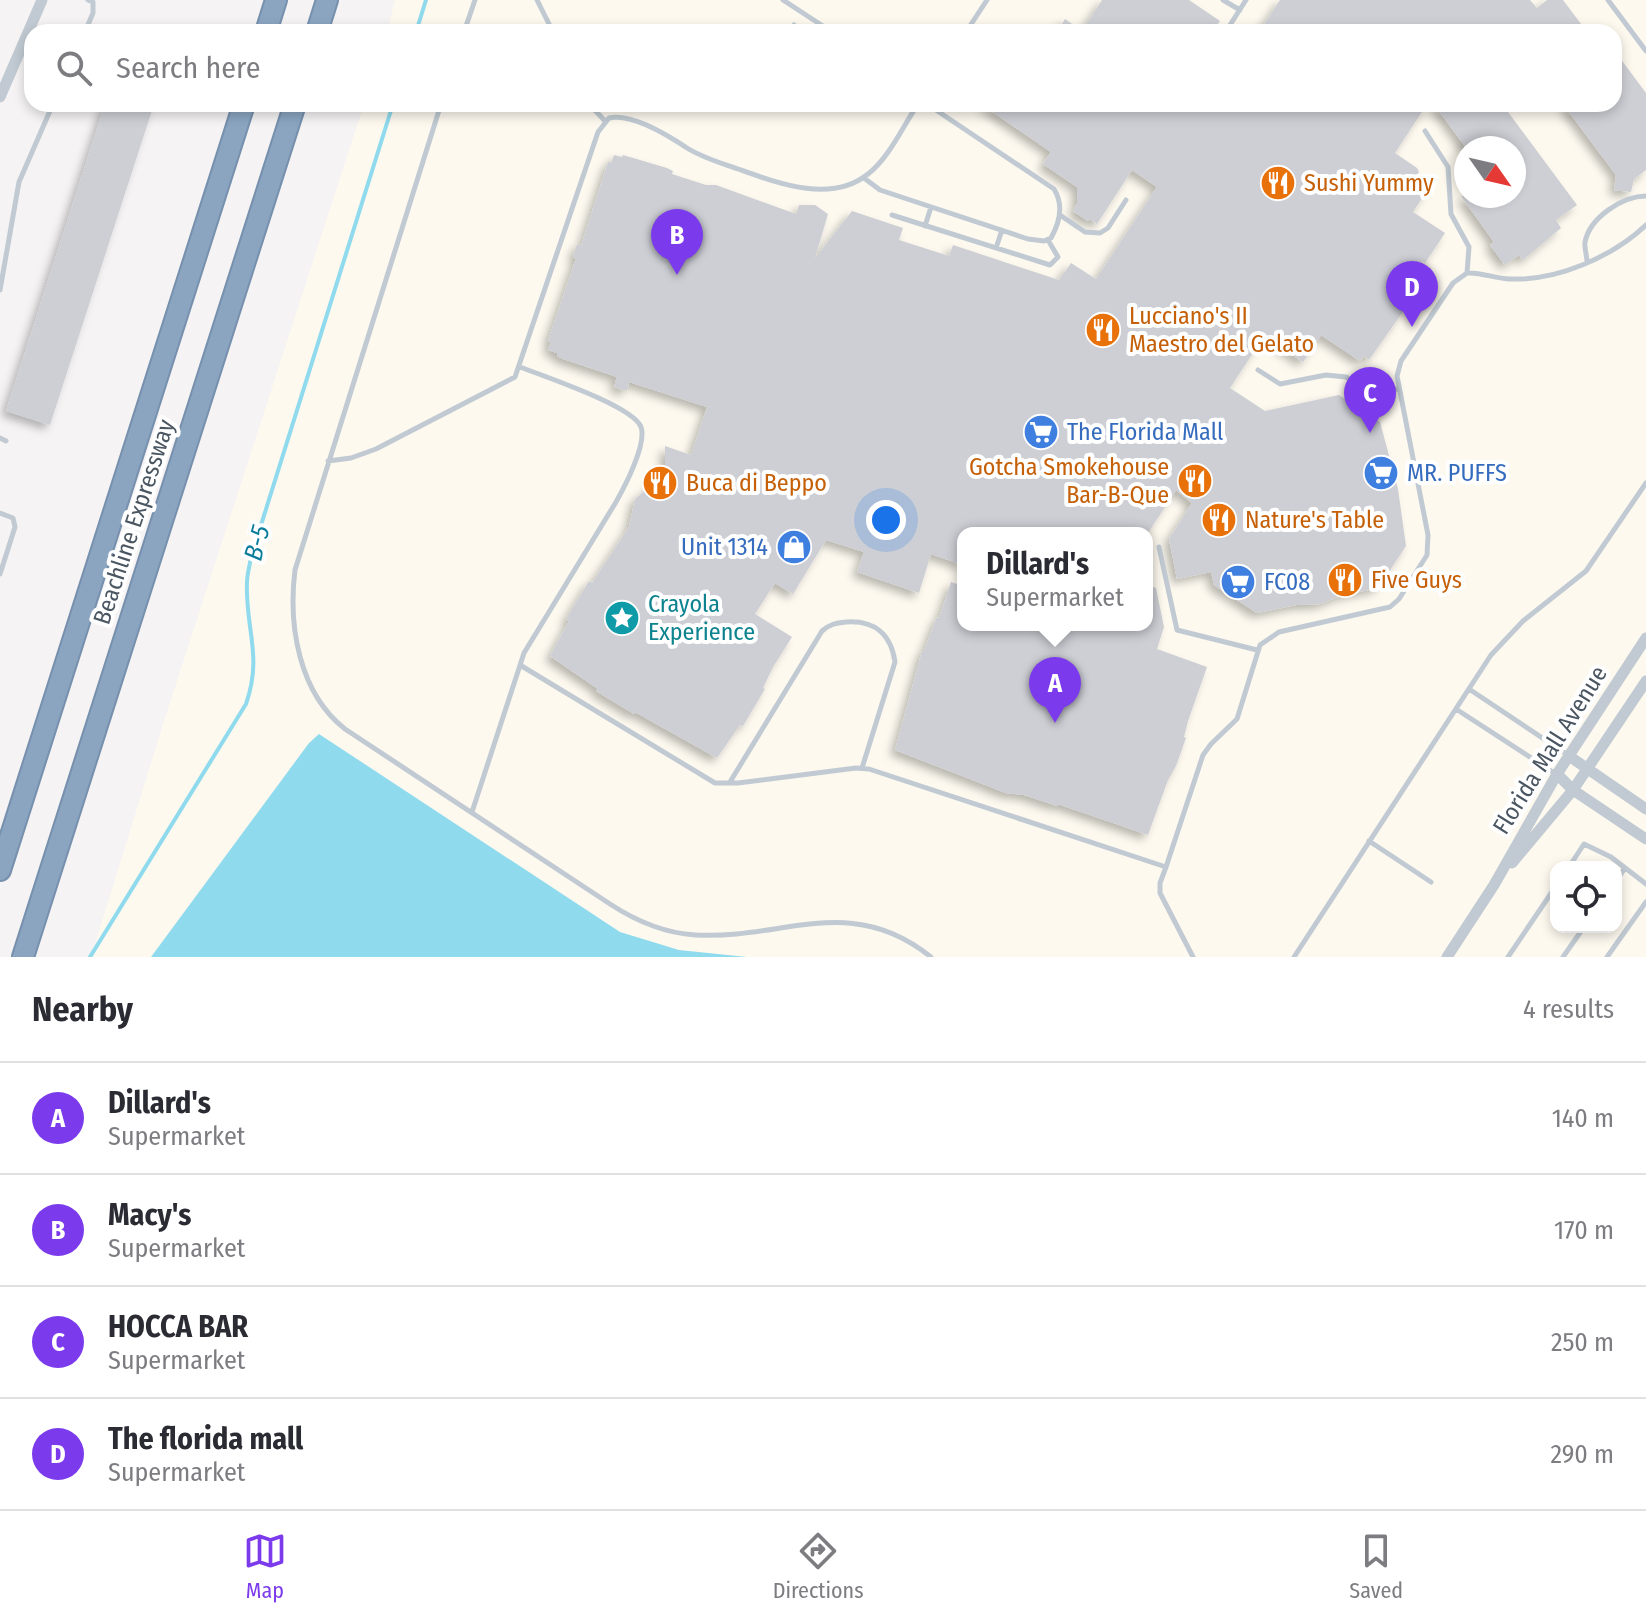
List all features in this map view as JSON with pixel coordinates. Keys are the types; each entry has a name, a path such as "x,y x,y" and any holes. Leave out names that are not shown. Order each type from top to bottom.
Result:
{"highway":[{"path":"268,24 276,0"},
{"path":"320,24 327,0"},
{"name":"Beachline Expressway","path":"0,870 241,112"},
{"name":"Beachline Expressway","path":"23,957 292,112"}],"street":[{"path":"32,24 42,0"},
{"path":"0,97 24,42"},
{"name":"Florida Mall Avenue","path":"1447,957 1494,885 1557,774 1646,638"},
{"name":"Florida Mall Avenue","path":"1494,885 1573,790 1646,681"},
{"path":"1569,756 1646,809"},
{"path":"1557,774 1573,790 1646,839"}],"lane":[{"path":"88,0 93,2 88,24"},
{"path":"467,24 475,0"},
{"path":"537,0 549,24"},
{"path":"783,0 820,24"},
{"path":"971,24 987,0"},
{"path":"1223,0 1240,10"},
{"path":"1231,24 1246,0"},
{"path":"1608,0 1646,51"},
{"path":"0,290 19,182 50,112"},
{"path":"438,112 299,551 293,583 293,617 310,686 326,711 345,729 618,909 653,926 709,935 824,921 847,922 890,933 931,957"},
{"path":"597,112 605,121"},
{"path":"328,461 351,458 376,449 512,380 520,367 598,132 605,121 616,117 653,128 702,156 791,186 828,188 864,178 879,163 913,112"},
{"path":"864,178 880,190 1034,240 1048,240 1060,215 1059,198 1050,185 939,112"},
{"path":"1425,131 1448,167 1451,214 1469,247 1467,273"},
{"path":"1587,262 1584,242 1594,225 1627,198 1646,196"},
{"path":"1060,215 1085,232 1100,233 1108,228 1126,200"},
{"path":"925,226 931,207"},
{"path":"892,215 1050,265 1058,257 1048,240"},
{"path":"1193,957 1160,893 1160,883 1200,762 1211,744 1237,719 1257,650 1265,640 1279,632 1390,607 1399,599 1427,555 1428,535 1397,376 1401,361 1453,283 1467,273 1521,279 1560,272 1621,245 1646,225"},
{"path":"996,248 1002,230"},
{"path":"472,812 524,653 621,494 636,458 642,433 639,423 624,410 520,367"},
{"path":"1258,370 1280,384 1326,375 1346,377 1372,392 1399,389"},
{"path":"1294,957 1491,655 1512,632 1571,585 1592,563 1646,483"},
{"path":"0,513 15,521 0,574"},
{"path":"1159,547 1177,630 1257,650"},
{"path":"729,783 822,631 837,623 862,621 874,625 886,639 894,656 894,669 862,768"},
{"path":"520,665 709,780 729,783 862,768 1166,867"},
{"path":"1469,689 1569,756"},
{"path":"1456,709 1557,774"},
{"path":"1369,841 1431,882"},
{"path":"1573,861 1584,844 1616,861"},
{"path":"1622,866 1646,884"},
{"path":"1622,872 1625,868"},
{"path":"1508,957 1550,895"},
{"path":"1607,957 1646,902"},
{"path":"1563,957 1580,933"}],"shaded area":[{"name":"The Florida Mall","path":"395,0 1646,0 1646,957 91,957 361,112 1622,112 1622,24 389,24"}],"water":[{"path":"319,734 620,932 679,950 747,957 151,957 309,743"}],"building":[{"path":"1102,0 1189,0 1220,21 1218,24 1087,24"},
{"path":"1280,0 1530,0 1537,8 1547,0 1563,0 1581,24 1264,24"},
{"path":"1622,61 1646,93 1646,170 1634,179 1631,192 1614,190 1616,175 1569,112 1622,112"},
{"path":"102,112 151,112 50,425 6,411"},
{"name":"The Florida Mall","path":"993,112 1422,112 1395,153 1417,168 1419,172 1414,180 1428,189 1413,212 1445,233 1425,263 1422,261 1411,277 1386,283 1410,300 1402,313 1369,360 1364,356 1360,361 1321,335 1303,362 1264,336 1230,388 1265,411 1339,395 1380,422 1398,489 1406,546 1378,588 1320,604 1296,605 1257,613 1214,585 1211,572 1177,579 1169,539 1192,503 1176,490 1152,527 957,527 957,563 931,554 919,593 857,572 864,552 826,540 793,594 775,583 755,614 792,637 743,726 740,725 717,758 596,691 598,689 550,656 569,621 566,619 589,581 592,583 629,527 635,499 653,484 657,476 665,478 665,446 691,455 707,407 629,382 627,391 614,387 617,377 563,359 548,350 551,342 548,341 576,258 573,257 577,244 581,246 608,162 611,163 614,155 667,168 673,171 672,174 706,185 716,185 796,214 799,205 815,205 828,214 815,258 852,211 903,228 899,240 949,256 953,245 1059,280 1071,263 1096,279 1157,187 1132,170 1097,224 1073,211 1077,204 1077,187 1043,164 1051,152"},
{"path":"1440,112 1508,112 1526,136 1457,136"},
{"path":"1526,136 1577,205 1556,220 1561,228 1523,260 1519,255 1505,265 1490,245 1494,242 1470,208 1526,208"},
{"path":"951,582 957,584 957,631 1153,631 1153,587 1156,588 1164,627 1157,649 1207,667 1188,721 1186,738 1148,835 1058,804 1006,793 895,750 922,651 939,618"}],"waterway":[{"name":"B-5","path":"418,24 426,0"},
{"name":"B-5","path":"90,957 246,704 253,671 247,599 251,557 390,112"}],"place":[{"name":"Sushi Yummy","path":"1278,183"},
{"name":"Macy's","path":"677,275"},
{"name":"The florida mall","path":"1412,327"},
{"name":"Lucciano's II Maestro del Gelato","path":"1103,330"},
{"name":"The Florida Mall","path":"1041,432"},
{"name":"HOCCA BAR","path":"1370,433"},
{"name":"MR. PUFFS","path":"1381,473"},
{"name":"Gotcha Smokehouse Bar-B-Que","path":"1195,481"},
{"name":"Buca di Beppo","path":"660,483"},
{"name":"Nature's Table","path":"1219,520"},
{"name":"Unit 1314","path":"794,547"},
{"name":"Five Guys","path":"1345,580"},
{"name":"FC08","path":"1238,582"},
{"name":"Crayola Experience","path":"622,618"},
{"name":"Dillard's","path":"1055,723"}]}
